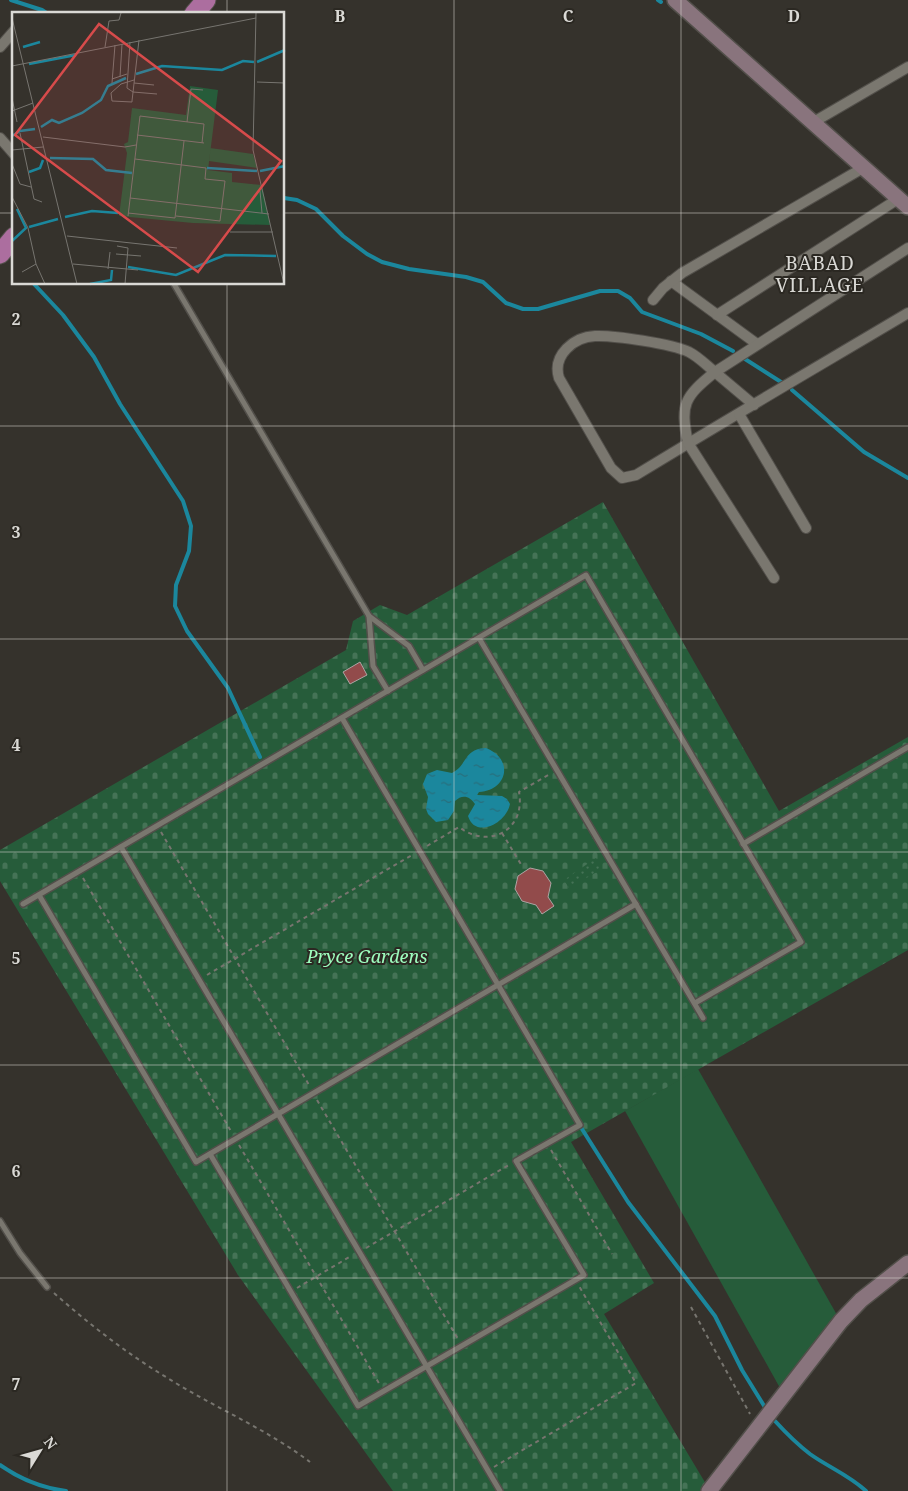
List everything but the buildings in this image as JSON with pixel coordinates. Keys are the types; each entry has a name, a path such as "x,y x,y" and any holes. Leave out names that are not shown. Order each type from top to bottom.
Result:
{"highway":[{"path":"196,12 206,0"},
{"path":"0,254 12,239"}],"street":[{"path":"675,0 903,203 717,315"},
{"path":"0,47 12,33"},
{"path":"812,123 908,67"},
{"path":"0,138 12,152"},
{"path":"653,300 671,281 863,168"},
{"path":"774,578 688,443 684,422 688,398 696,387 715,372 908,248"},
{"path":"671,281 757,344"},
{"path":"754,404 691,353 681,349 616,337 595,336 584,338 571,344 558,361 556,368 559,378 611,468 622,478 636,475 908,313"},
{"path":"739,414 806,528"},
{"path":"709,1491 841,1321 861,1300 908,1263"}],"lane":[{"path":"175,285 369,616 409,646 423,670"},
{"path":"23,904 586,575 801,942 695,1003"},
{"path":"369,616 374,666 388,691"},
{"path":"479,638 703,1018"},
{"path":"210,1154 358,1406 584,1275 516,1161 580,1125 342,718"},
{"path":"743,844 908,747"},
{"path":"121,847 500,1491"},
{"path":"39,895 196,1162 636,904"},
{"path":"0,1221 20,1252 47,1287"}],"path":[{"path":"199,980 459,827 466,833 484,838 502,833 509,828 518,816 519,792 557,770"},
{"path":"502,833 522,866"},
{"path":"548,1143 612,1254"},
{"path":"291,1291 516,1161"},
{"path":"488,1470 636,1383 575,1280"},
{"path":"47,1287 125,1350 167,1378 275,1438 310,1462"},
{"path":"691,1307 758,1428"}],"green space":[{"name":"Pryce Gardens","path":"603,502 779,811 908,737 908,950 571,1142 654,1283 604,1314 706,1484 700,1491 393,1491 238,1275 0,881 0,850 346,650 353,621 380,605 407,615"},
{"path":"596,858 602,869 569,888 564,880"},
{"path":"698,1069 837,1315 780,1388 625,1111"}],"water":[{"path":"486,748 501,759 504,773 496,786 479,792 477,795 502,796 507,799 510,804 503,818 490,826 477,827 468,816 475,804 468,798 463,797 455,801 454,811 448,820 436,822 426,809 428,797 423,784 427,774 437,770 452,773 461,766 473,751"}],"waterway":[{"path":"11,0 45,12"},
{"path":"285,198 297,200 316,209 343,236 367,254 382,262 409,269 466,277 483,282 506,303 523,309 538,309 600,291 618,291 630,298 642,312 701,334 733,351"},
{"path":"35,285 63,315 94,357 120,404 183,501 191,526 189,551 176,585 175,606 187,631 228,688 260,757"},
{"path":"745,359 781,382"},
{"path":"792,390 864,452 908,478"},
{"path":"582,1129 628,1202 715,1316 742,1370 766,1409"},
{"path":"775,1421 810,1454 853,1480 866,1491"},
{"path":"0,1465 15,1475 31,1482 48,1488 66,1491"}],"district":[{"name":"BABAD VILLAGE","path":"820,274"}]}
